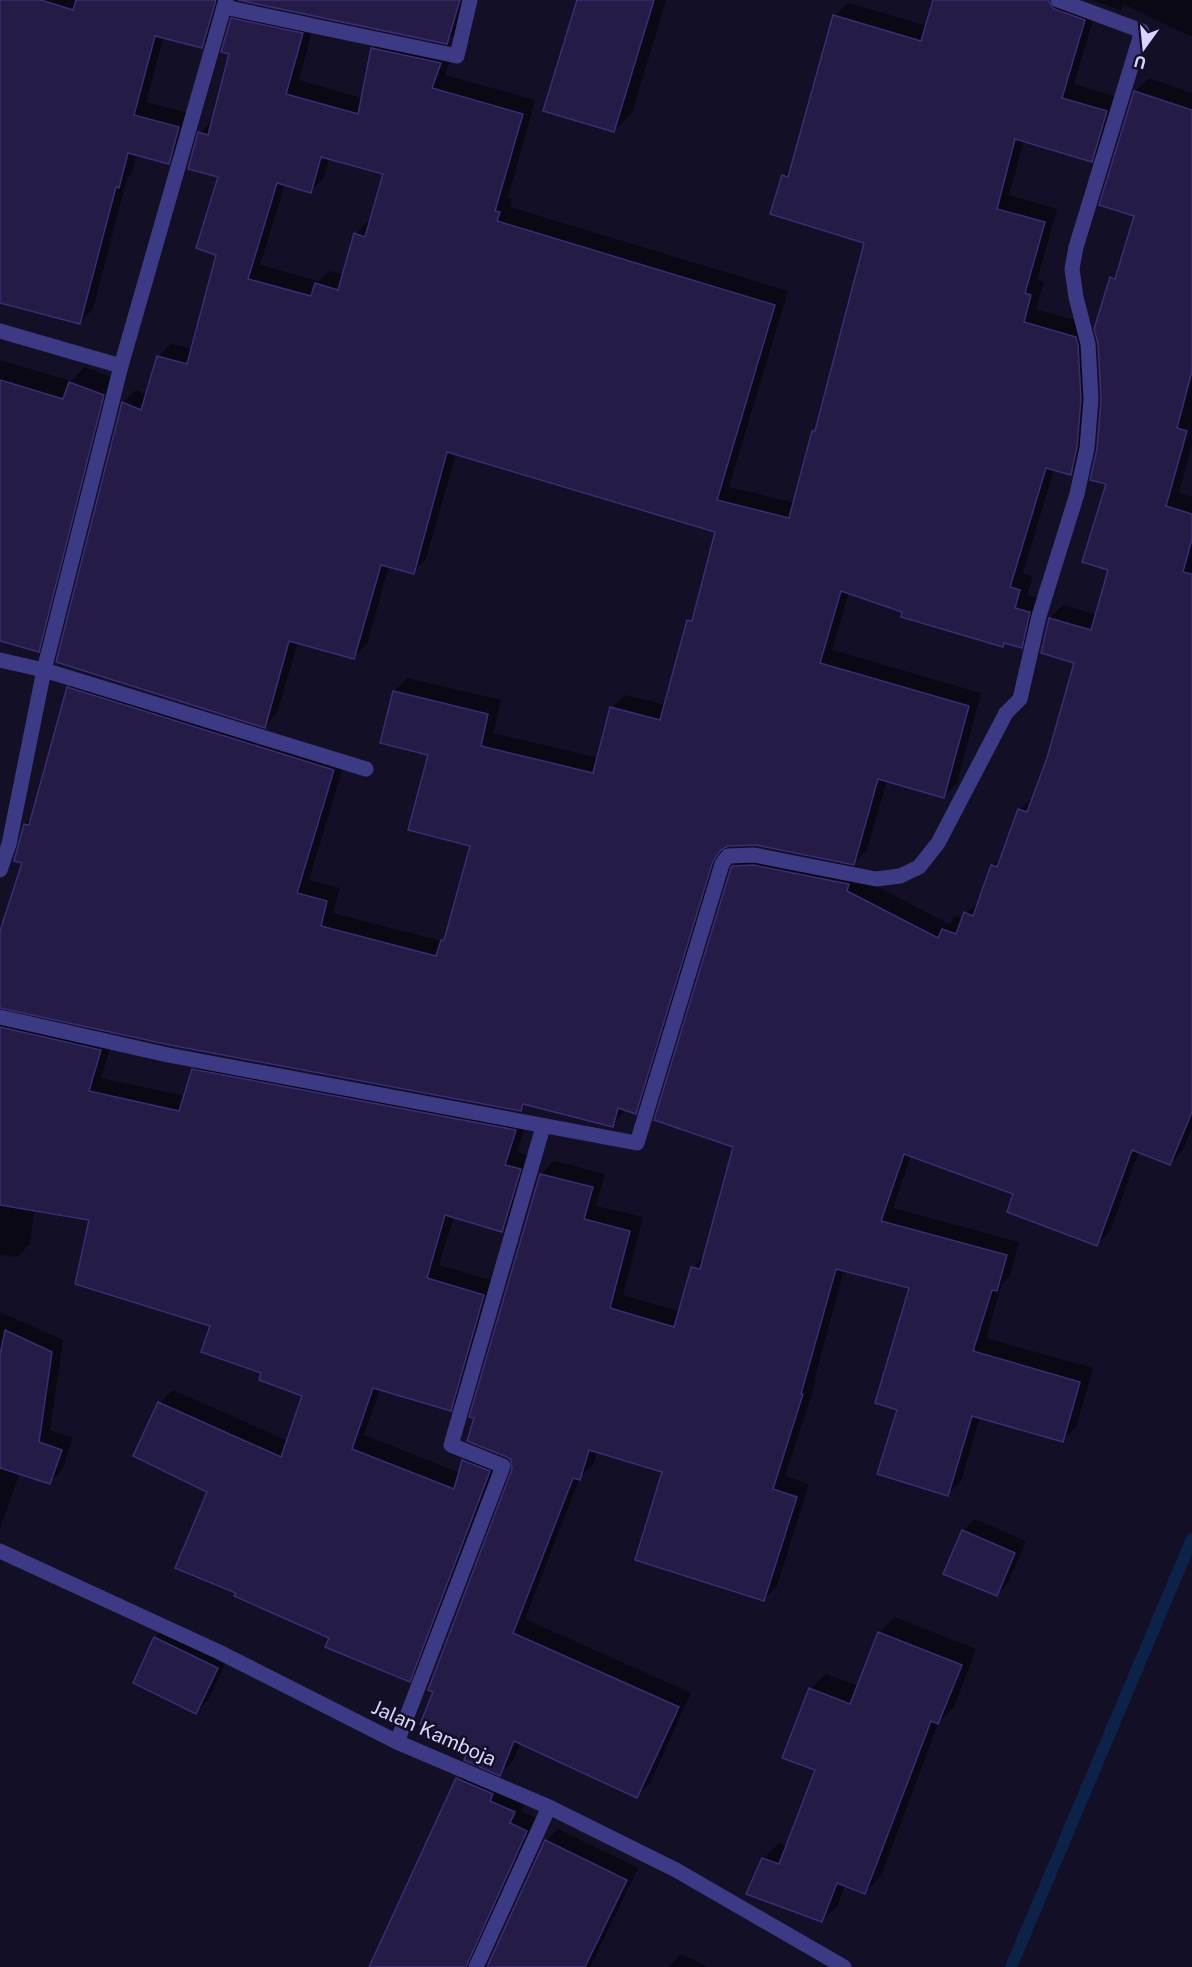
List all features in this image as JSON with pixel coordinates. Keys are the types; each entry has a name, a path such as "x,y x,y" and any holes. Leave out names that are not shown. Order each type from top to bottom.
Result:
{"street":[{"path":"0,870 9,844 44,670 121,366 225,4 458,56 470,0"},
{"path":"0,1017 168,1055 637,1143 722,864 728,856 754,855 876,879 900,876 919,867 938,843 1006,713 1020,699 1040,616 1077,494 1087,448 1091,399 1088,344 1076,297 1072,269 1076,247 1142,32 1058,0"},
{"path":"0,331 121,366"},
{"path":"0,660 44,670 366,769"},
{"path":"397,1742 503,1466 451,1444 543,1127"},
{"name":"Jalan Kamboja","path":"0,1551 219,1652 397,1742 549,1807 676,1870 844,1967"},
{"path":"476,1967 549,1807"}],"building":[{"path":"0,0 41,0 73,10 76,0 216,0 202,48 155,36 134,115 179,127 169,164 128,153 119,188 116,187 80,324 0,303"},
{"path":"238,0 460,0 447,44"},
{"path":"577,0 654,0 614,132 543,111"},
{"path":"933,0 1048,0 1054,9 1085,20 1062,98 1107,111 1092,162 1015,139 997,209 1045,222 1025,293 1031,295 1024,322 1076,337 1078,345 1081,399 1077,447 1071,475 1046,468 1010,587 1020,590 1015,608 1030,612 1022,648 1004,643 1003,647 901,617 902,612 841,591 820,663 969,706 944,798 878,779 854,865 756,845 728,846 721,850 713,861 636,1114 618,1108 613,1127 523,1104 521,1111 170,1045 0,1008 0,931 22,863 14,861 24,824 29,825 67,687 334,770 297,893 327,901 321,926 436,956 441,940 444,940 470,846 408,830 428,755 380,743 393,691 488,714 481,746 593,773 610,707 660,720 687,620 692,621 715,532 447,452 414,574 381,565 354,659 289,641 265,728 56,662 122,402 141,410 157,356 187,364 216,255 196,248 218,177 188,169 198,132 208,135 229,54 221,52 231,18 303,33 286,94 358,114 371,48 441,63 432,88 523,114 495,211 500,212 497,221 775,305 717,500 789,518 812,431 815,431 864,243 770,214 782,175 788,177 833,15 921,41","holes":["321,157 383,174 365,237 354,233 338,290 315,283 311,296 248,279 277,183 311,193"]},
{"path":"1134,91 1192,110 1192,371 1177,428 1187,431 1166,506 1192,514 1192,539 1183,572 1192,574 1192,1112 1170,1165 1132,1150 1097,1246 1007,1212 1013,1194 904,1154 881,1221 1007,1255 997,1291 992,1290 973,1351 1080,1382 1063,1442 972,1416 948,1496 877,1474 897,1410 875,1403 909,1288 836,1269 801,1394 803,1394 773,1489 797,1497 764,1601 635,1560 662,1472 589,1450 580,1480 573,1478 513,1633 679,1707 637,1798 514,1741 500,1776 464,1760 471,1745 420,1724 433,1692 428,1690 512,1469 511,1460 507,1457 467,1441 474,1418 469,1417 540,1174 593,1187 584,1219 630,1231 610,1308 674,1327 691,1267 700,1269 733,1147 654,1120 731,868 753,865 849,884 847,891 938,938 942,929 956,934 964,912 973,916 991,865 997,867 1018,809 1027,812 1047,758 1074,663 1041,653 1049,618 1091,630 1108,570 1082,562 1106,484 1090,480 1097,449 1101,400 1098,343 1094,329 1110,277 1115,279 1134,216 1099,205"},
{"path":"0,380 63,399 69,382 104,395 39,652 0,641"},
{"path":"0,1027 101,1050 89,1091 179,1111 192,1069 516,1130 505,1165 521,1169 502,1232 445,1215 427,1278 484,1295 451,1411 373,1388 352,1449 454,1489 462,1460 490,1471 410,1682 325,1647 329,1638 234,1596 236,1593 175,1568 207,1492 133,1456 158,1402 281,1457 302,1396 259,1380 261,1373 201,1352 210,1326 75,1284 89,1220 0,1205"},
{"path":"5,1330 52,1352 39,1442 62,1450 50,1484 0,1468 0,1355"},
{"path":"962,1530 1015,1553 997,1596 943,1574"},
{"path":"878,1632 962,1665 938,1724 931,1721 865,1894 837,1883 822,1922 746,1894 762,1858 779,1864 815,1770 782,1758 809,1688 850,1704"},
{"path":"154,1637 218,1668 196,1714 133,1683"},
{"path":"456,1778 493,1794 490,1801 515,1812 510,1823 527,1831 466,1967 369,1967"},
{"path":"545,1840 627,1880 585,1967 487,1967"}],"waterway":[{"path":"1011,1967 1192,1539"}]}
